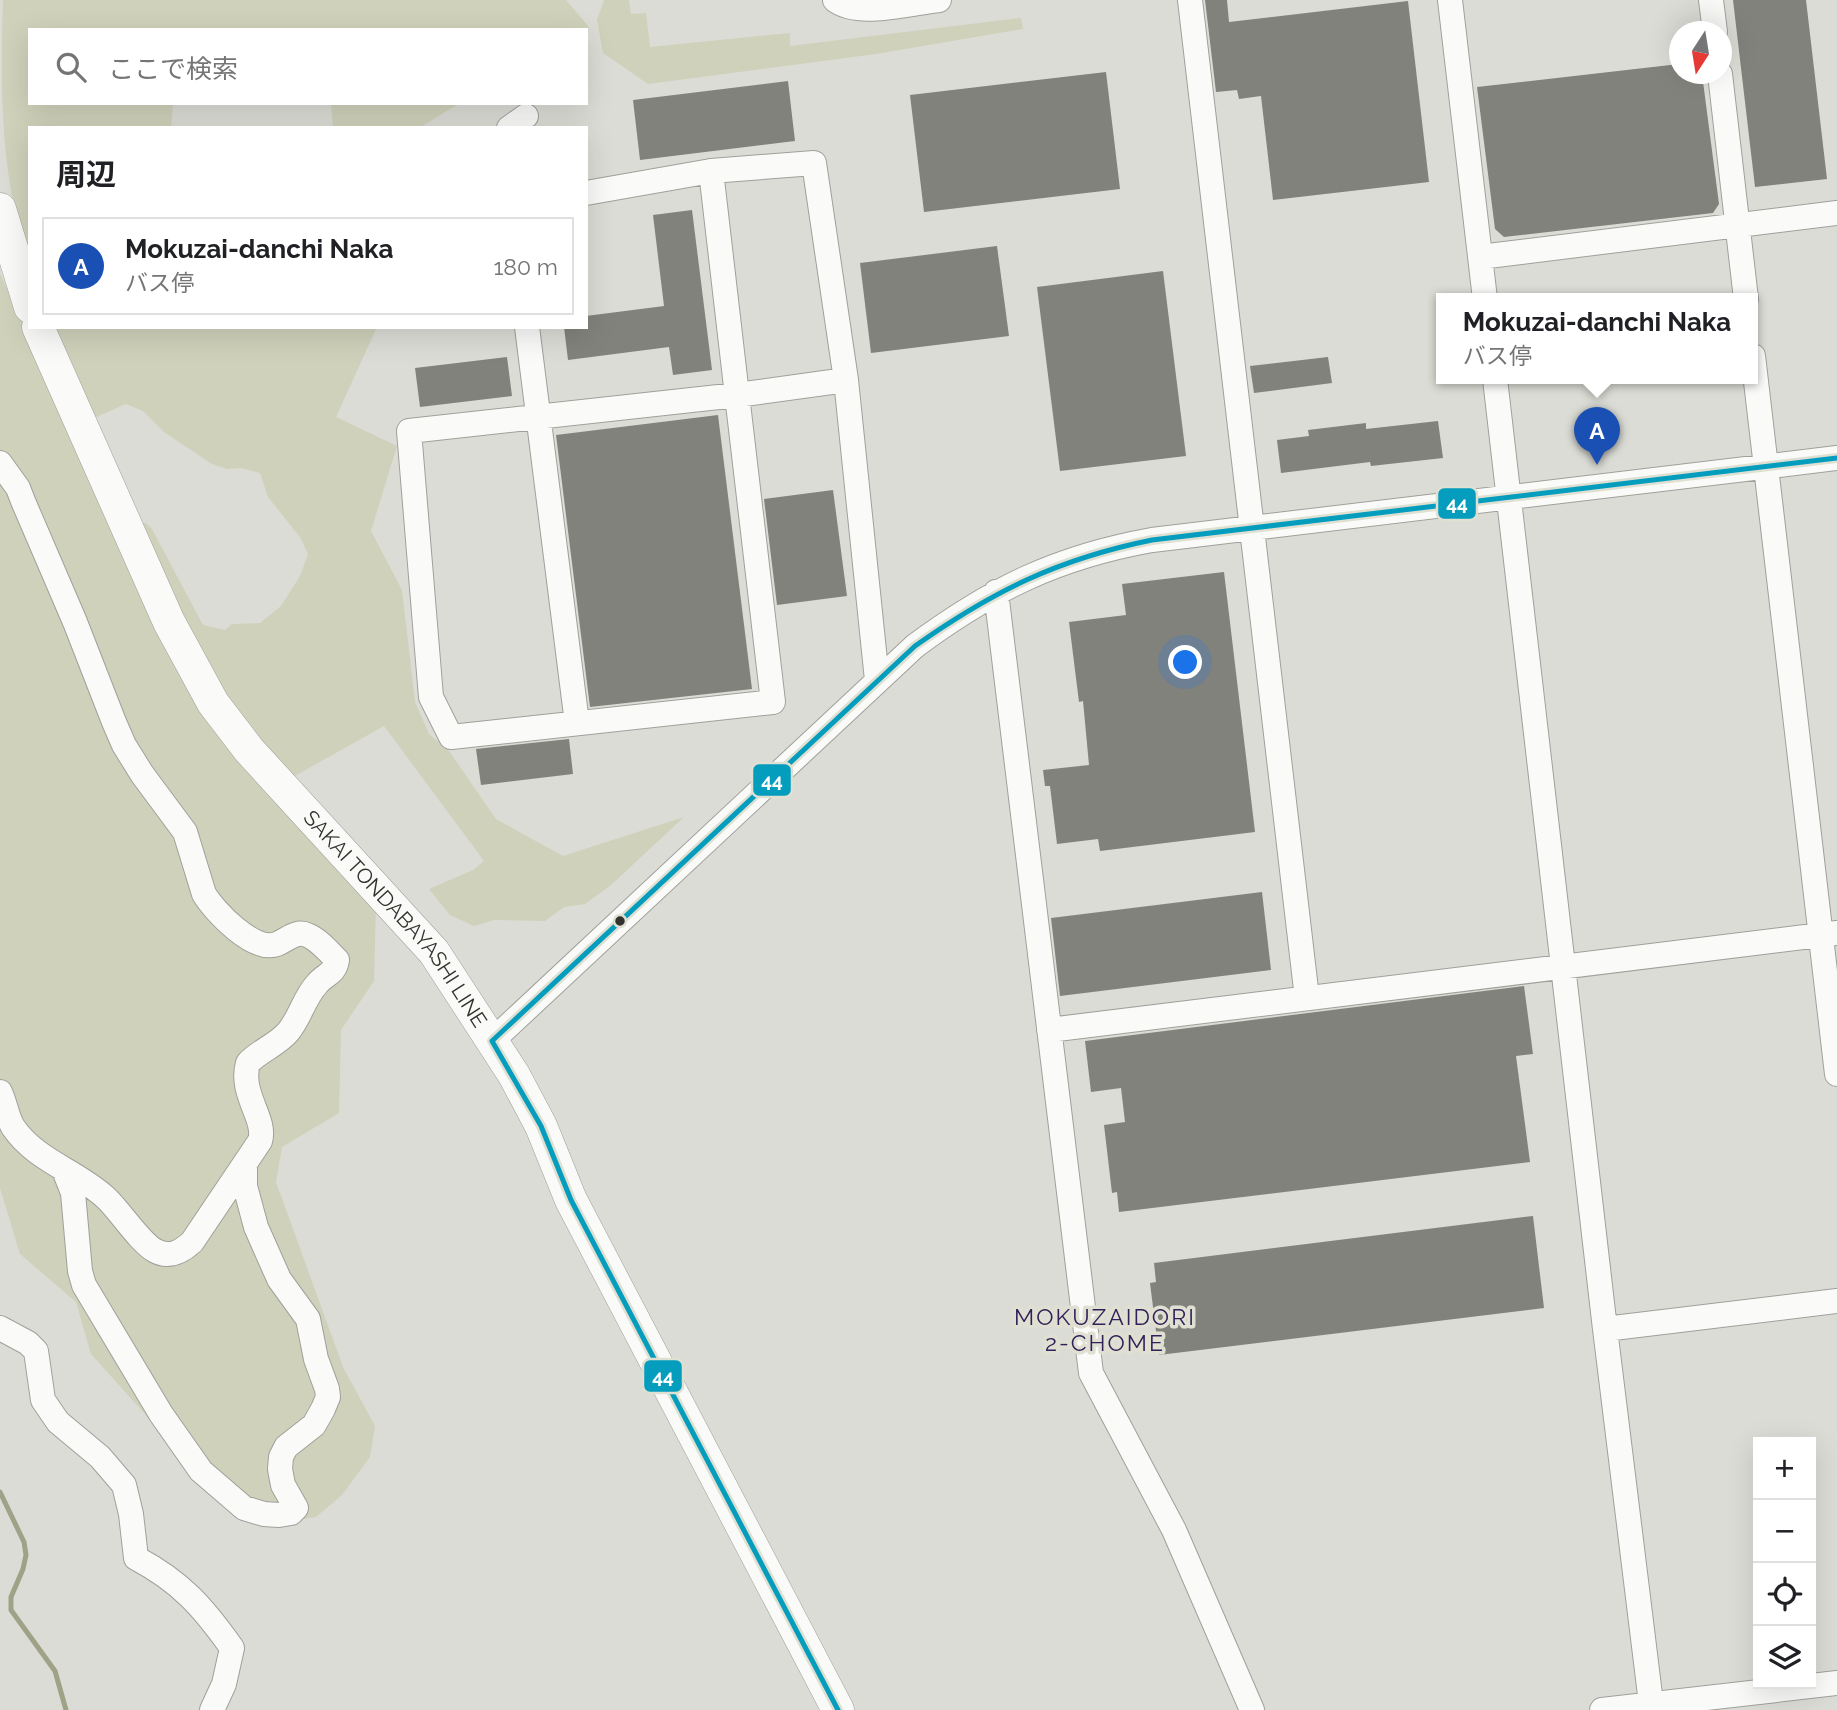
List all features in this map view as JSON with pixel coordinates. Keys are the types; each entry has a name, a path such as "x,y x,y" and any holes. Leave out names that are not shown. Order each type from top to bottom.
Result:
{"main road":[{"path":"0,209 28,300"},
{"name":"SAKAI TONDABAYASHI LINE","path":"39,329 169,622 214,704 249,750 434,952 492,1041 541,1126 571,1200 838,1710"}],"street":[{"path":"835,0 844,6 869,9 939,0"},
{"path":"1190,0 1307,998"},
{"path":"1450,0 1484,293"},
{"path":"1711,0 1714,21"},
{"path":"1721,84 1745,293"},
{"path":"588,193 711,171 814,163 846,380 877,680"},
{"path":"711,171 737,395 773,702 451,737 431,697 409,431 737,395 846,380"},
{"path":"1480,257 1837,213"},
{"path":"527,329 576,723"},
{"path":"1496,384 1651,1703"},
{"path":"1756,384 1829,934 1837,1074"},
{"path":"492,1041 915,646 996,592 1037,572 1095,552 1152,540 1837,458"},
{"path":"0,463 20,494 124,745 185,832 204,894 209,902 226,920 258,945 276,944 298,933 308,935 337,960 336,967 309,993 287,1033 248,1063 246,1086 263,1132 260,1141 192,1242 180,1253 168,1254 153,1250 92,1185 34,1151 12,1125 0,1091"},
{"path":"996,592 1091,1373 1174,1530 1252,1710"},
{"path":"1049,1030 1829,934"},
{"path":"64,1170 73,1193 80,1271 84,1285 161,1414 201,1471 244,1508 279,1515 291,1513 296,1508 283,1485 281,1457 286,1447 314,1425 328,1396 316,1359 308,1320 271,1265 257,1227 245,1186 245,1164"},
{"path":"1605,1329 1837,1301"},
{"path":"0,1328 28,1343 36,1351 43,1400 58,1422 100,1457 124,1485 131,1514 136,1558 159,1570 194,1598 232,1648 224,1684 212,1710"},
{"path":"1602,1710 1837,1683"}],"green space":[{"path":"3,0 566,0 589,27 28,28 28,105 173,105 171,126 28,126 28,256 20,231 7,166 2,66"},
{"path":"604,0 629,0 631,14 646,13 650,47 790,33 790,46 1021,18 1023,29 876,54 648,84 603,53 597,20"},
{"path":"331,105 457,105 422,126 333,126"},
{"path":"0,274 136,569 376,907 374,981 341,1030 339,1113 282,1147 276,1182 343,1367 375,1426 370,1457 342,1495 316,1517 274,1524 192,1476 145,1414 91,1354 76,1302 20,1254 0,1188"},
{"path":"57,329 376,329 336,417 397,446 371,531 402,590 415,702 429,734 449,751 496,819 563,856 684,817 611,885 585,904 564,907 545,921 494,920 474,926 450,915 429,889 473,870 484,861 384,726 293,777 217,681 197,649 171,596 141,523 146,523 152,529 203,625 225,630 232,624 260,623 281,606 300,576 308,554 300,537 268,497 260,473 241,468 227,469 212,464 164,432 143,411 126,404 94,418"}],"building":[{"path":"1205,0 1227,0 1229,22 1408,1 1429,182 1273,200 1261,96 1239,99 1237,90 1216,92"},
{"path":"1733,0 1806,0 1827,179 1755,187"},
{"path":"1669,65 1669,84 1703,84 1719,204 1713,213 1504,237 1495,229 1477,87"},
{"path":"1106,72 1120,189 924,212 910,95"},
{"path":"788,81 795,141 640,160 633,100"},
{"path":"692,210 712,370 673,375 669,347 568,360 564,329 588,329 588,316 664,306 653,215"},
{"path":"997,246 1009,336 871,353 860,263"},
{"path":"1163,271 1186,456 1060,471 1037,287"},
{"path":"507,357 512,396 420,407 415,368"},
{"path":"1328,357 1332,383 1254,393 1250,366"},
{"path":"718,415 752,689 590,707 556,435"},
{"path":"1438,421 1443,458 1371,466 1370,462 1281,473 1277,440 1309,436 1308,430 1366,423 1366,429"},
{"path":"833,490 847,596 777,605 764,499"},
{"path":"1224,572 1255,832 1100,851 1098,839 1057,844 1050,786 1045,786 1043,770 1089,765 1083,701 1079,702 1069,622 1126,615 1122,584"},
{"path":"569,739 573,774 481,785 476,749"},
{"path":"1262,892 1271,970 1060,996 1051,918"},
{"path":"1524,986 1533,1054 1516,1056 1530,1162 1119,1212 1117,1192 1112,1193 1104,1125 1125,1122 1121,1088 1091,1092 1085,1041"},
{"path":"1533,1216 1544,1308 1159,1355 1150,1283 1156,1282 1154,1263"}],"waterway":[{"path":"0,1492 24,1542 26,1555 11,1597 11,1610 55,1671 66,1710"}],"transit line":[{"name":"44","path":"492,1041 915,646 999,593 1056,567 1152,540 1837,458"},
{"name":"44","path":"492,1041 541,1126 571,1200 838,1710"}],"place":[{"name":"Mokuzai-danchi Naka","path":"1597,465"}],"district":[{"name":"MOKUZAIDORI 2-CHOME","path":"1105,1330"}]}
